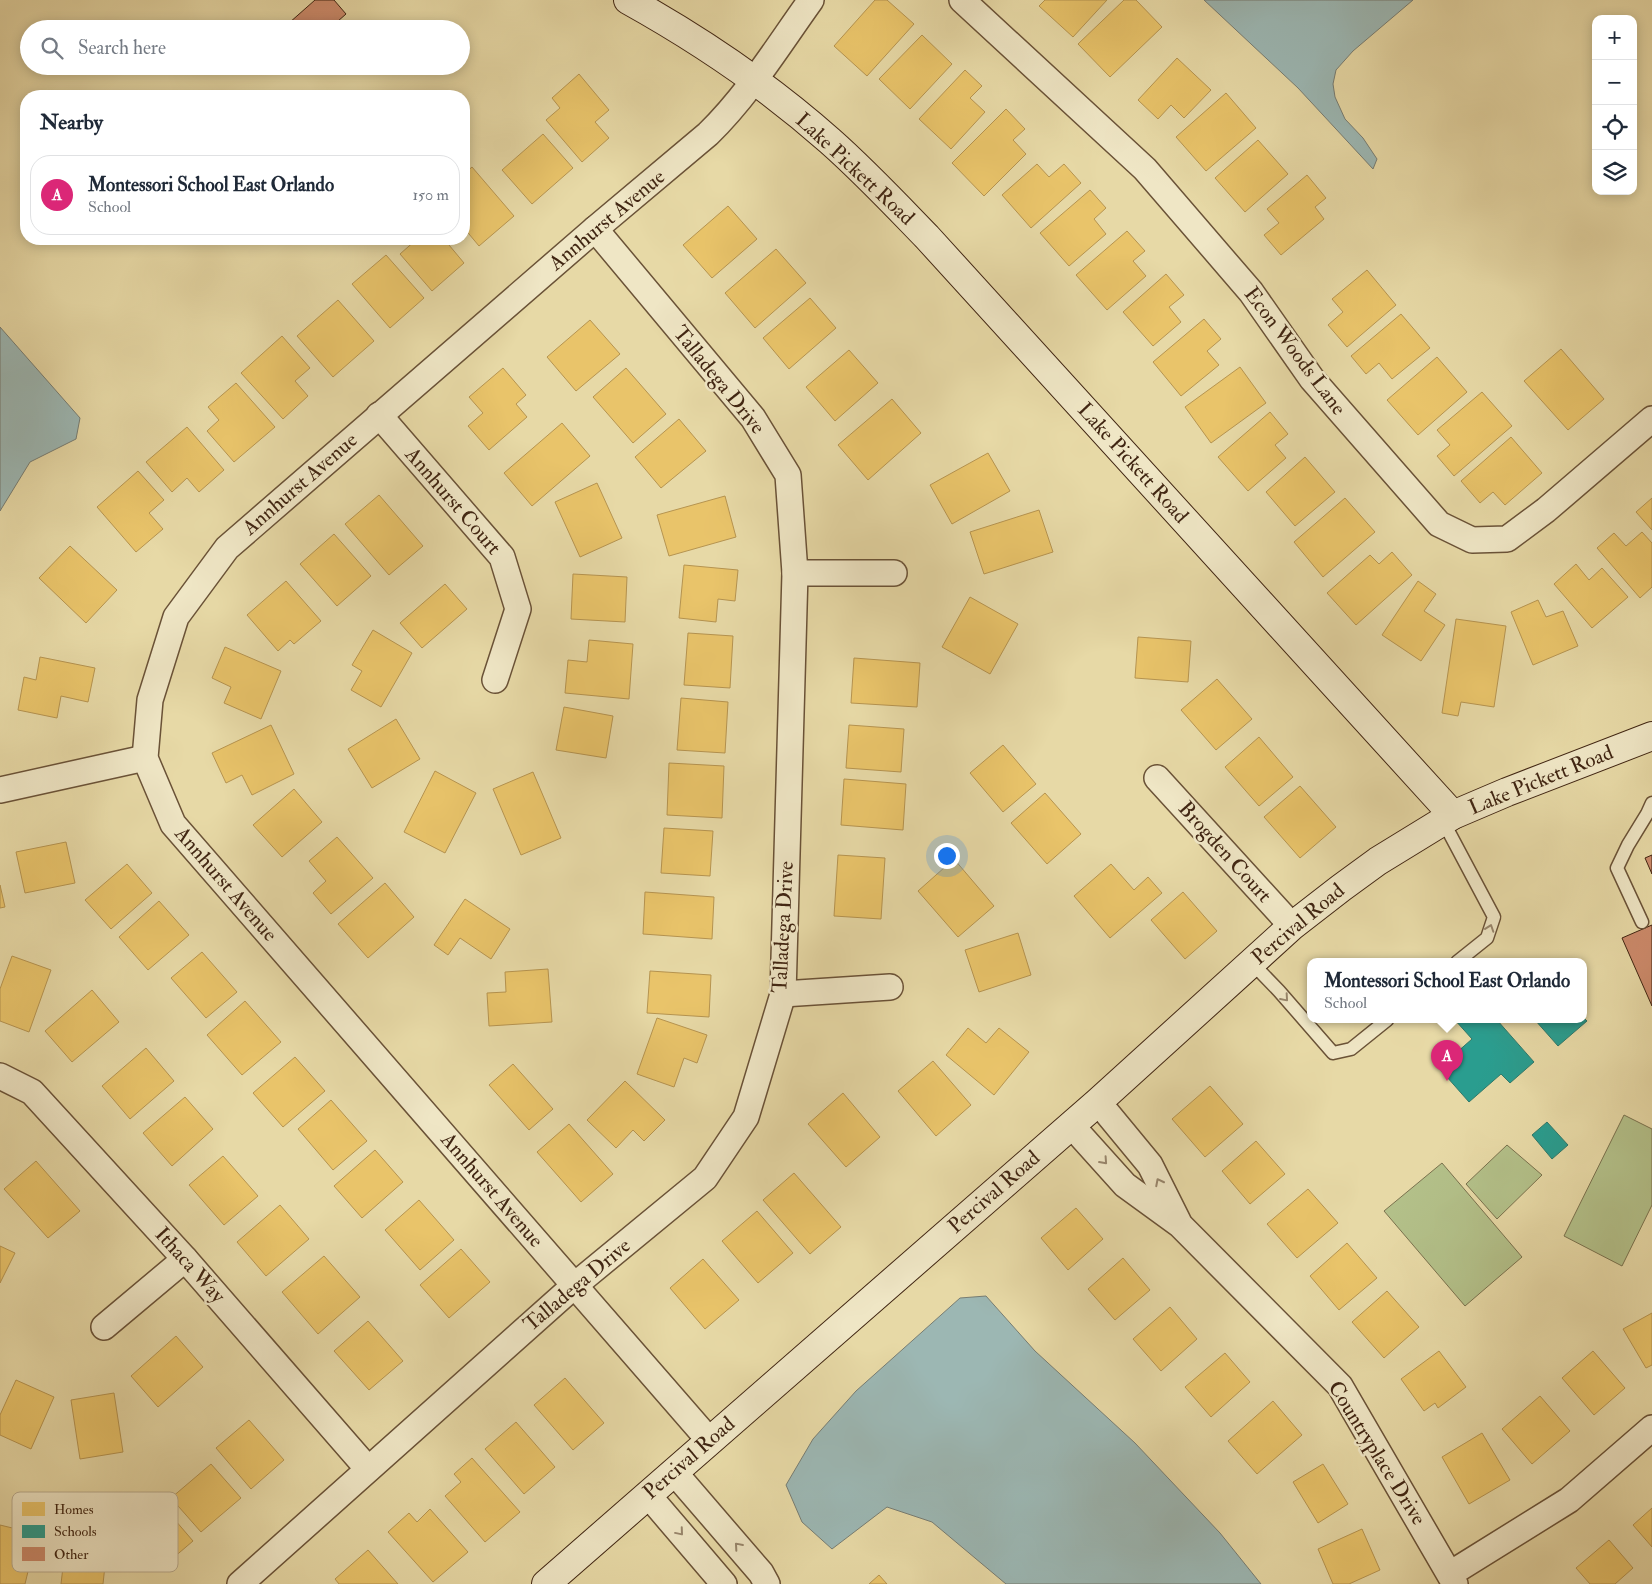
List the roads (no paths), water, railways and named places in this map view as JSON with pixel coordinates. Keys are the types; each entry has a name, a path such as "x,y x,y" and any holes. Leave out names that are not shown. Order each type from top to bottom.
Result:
{"main road":[{"name":"Lake Pickett Road","path":"628,0 671,24 754,79 838,148 927,237 1448,818 1507,792 1651,741"},
{"name":"Percival Road","path":"546,1584 1098,1102 1292,926 1378,861 1448,818"}],"street":[{"name":"Annhurst Avenue","path":"709,1440 173,824 146,758 150,700 176,616 227,548 595,229 708,134 723,119 754,79 811,0"},
{"name":"Econ Woods Lane","path":"962,0 1145,169 1252,292 1312,379 1439,524 1472,540 1507,539 1546,510 1652,419"},
{"name":"Talladega Drive","path":"240,1584 575,1285 705,1178 746,1117 783,994 795,573 788,475 753,418 595,229"},
{"name":"Annhurst Court","path":"379,415 502,557 518,609 495,680"},
{"path":"795,573 894,573"},
{"path":"0,790 146,758"},
{"name":"Brogden Court","path":"1157,778 1292,926"},
{"path":"783,994 890,987"},
{"name":"Ithaca Way","path":"0,1076 32,1092 185,1259 368,1469"},
{"name":"Countryplace Drive","path":"1098,1102 1150,1165 1180,1225"},
{"name":"Countryplace Drive","path":"1071,1125 1125,1185 1180,1225 1340,1386 1453,1579"},
{"path":"104,1327 185,1259"},
{"path":"1453,1579 1570,1500 1652,1428"},
{"path":"674,1472 761,1573 767,1584"},
{"path":"648,1495 724,1584"}],"lane":[{"path":"1642,922 1617,868 1652,803"},
{"path":"1448,818 1494,917 1487,938 1462,958"},
{"path":"1252,963 1333,1053 1351,1049 1383,1023"}],"water":[{"path":"1204,0 1413,0 1353,51 1336,70 1333,84 1335,97 1345,119 1363,138 1377,159 1373,169 1298,88"},
{"path":"0,327 80,418 76,439 30,462 0,511"},
{"path":"986,1296 1035,1351 1135,1443 1220,1533 1261,1584 1006,1584 932,1522 887,1507 832,1549 802,1522 786,1485 813,1439 856,1391 960,1298"}],"place":[{"name":"Montessori School East Orlando","path":"1447,1081"}]}
